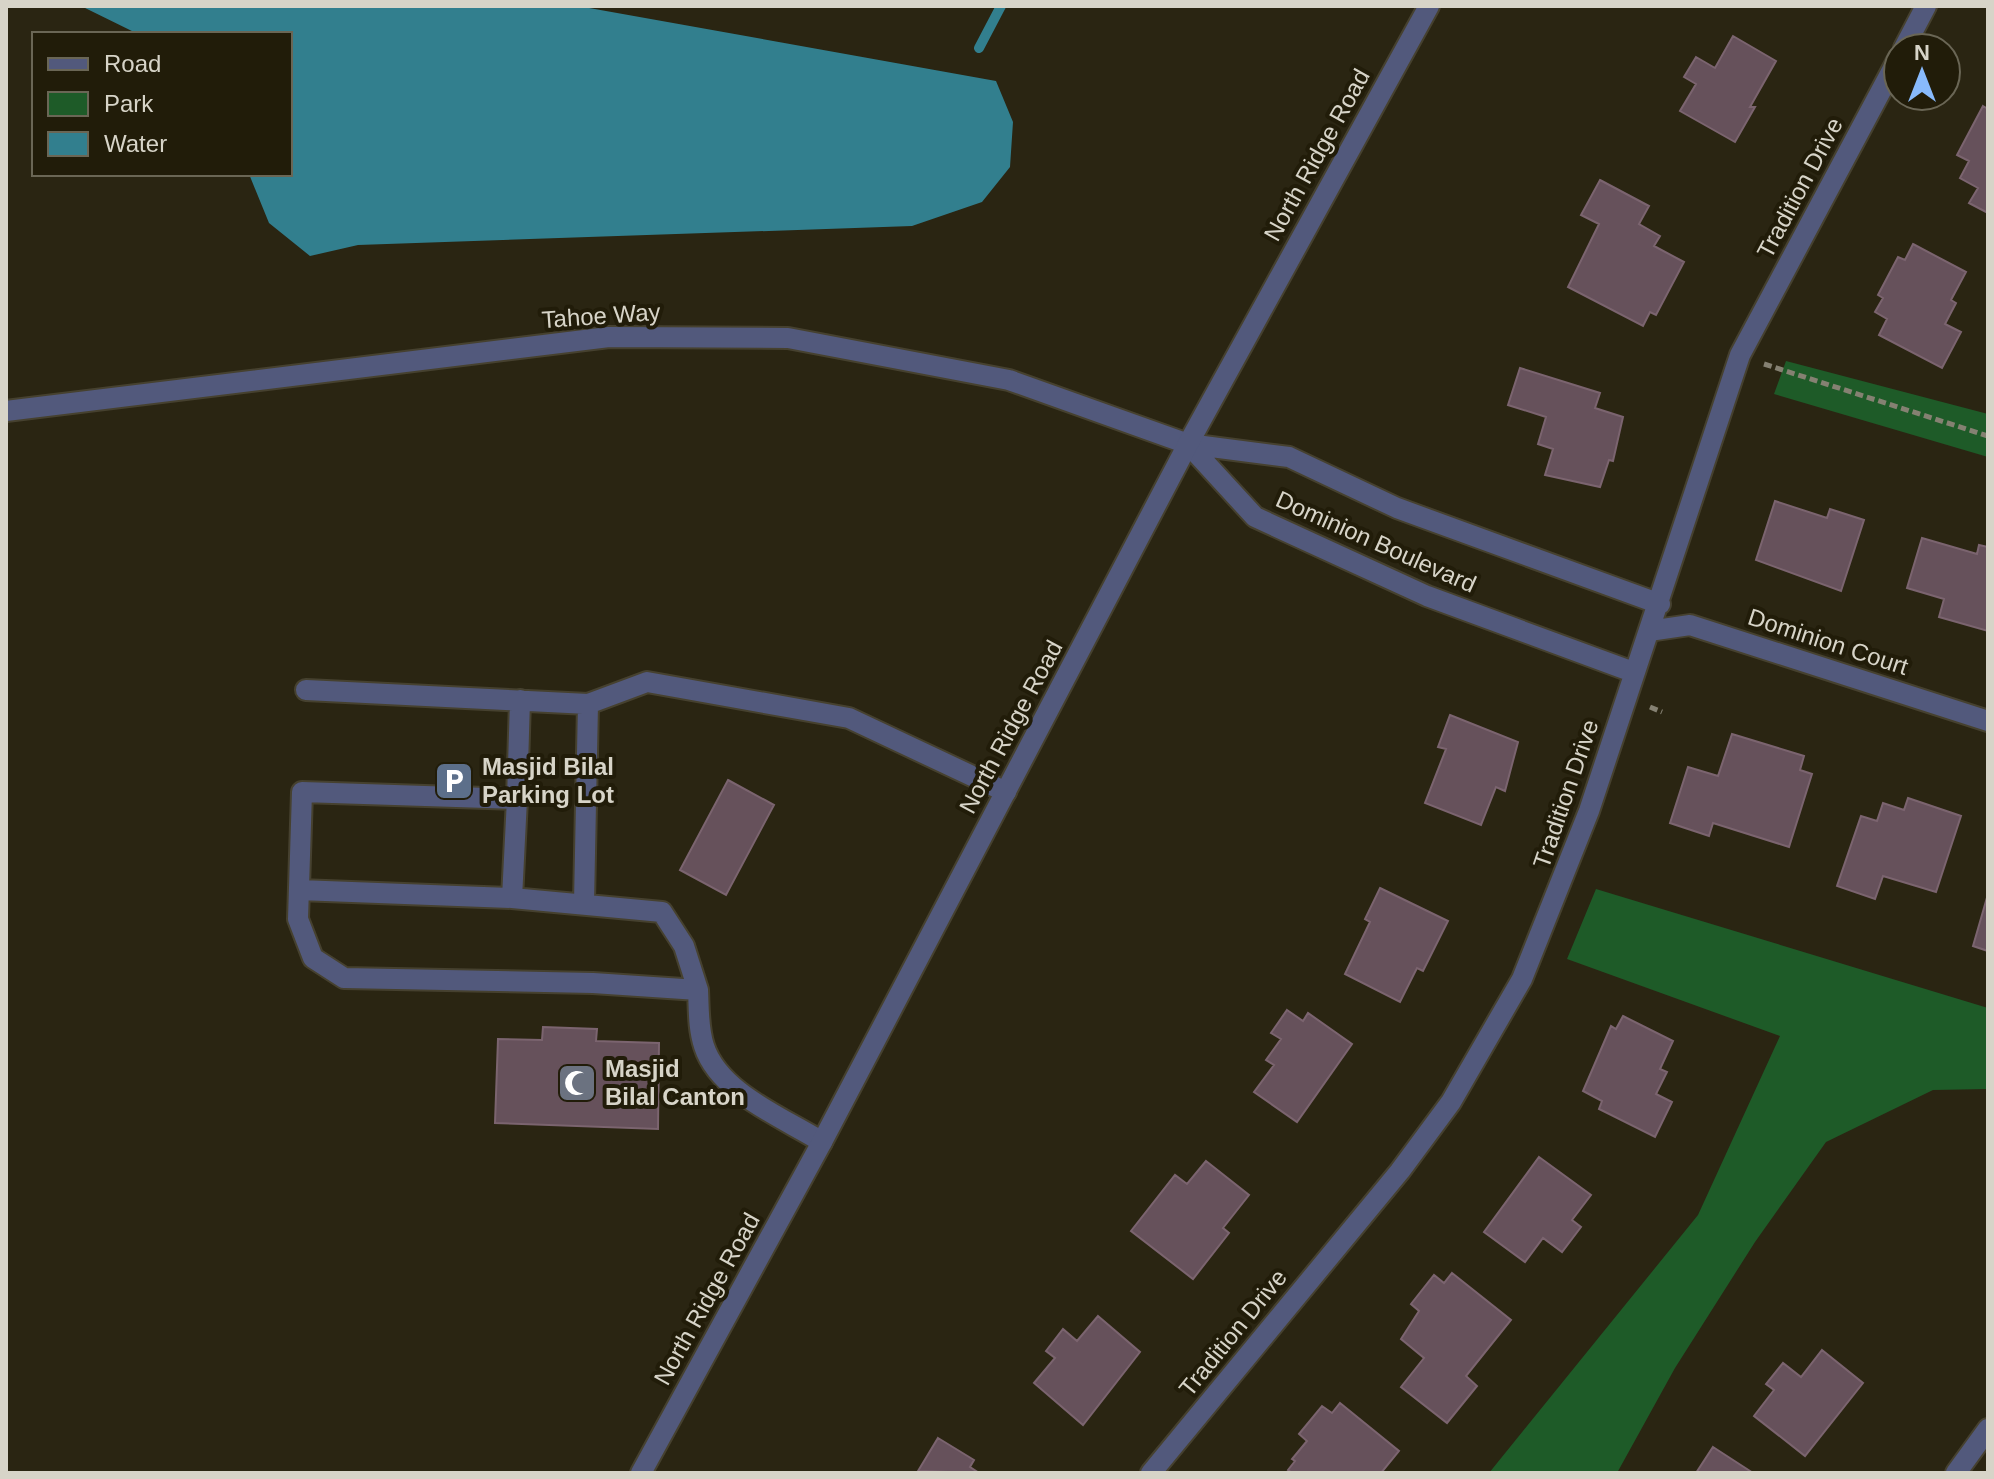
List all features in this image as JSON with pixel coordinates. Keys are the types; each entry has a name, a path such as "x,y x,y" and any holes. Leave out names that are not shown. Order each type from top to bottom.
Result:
{"street":[{"name":"North Ridge Road","path":"641,1473 822,1142 1188,444 1429,6"},
{"path":"1912,32 1926,6"},
{"name":"Tradition Drive","path":"1151,1473 1400,1171 1451,1102 1487,1045 1522,979 1557,897 1633,672 1660,604 1740,355 1882,89"},
{"name":"Tahoe Way","path":"6,411 609,337 788,338 1009,380 1188,444"},
{"name":"Dominion Boulevard","path":"1188,444 1289,457 1397,508 1660,604"},
{"name":"Dominion Boulevard","path":"1188,444 1255,517 1427,596 1633,672"},
{"name":"Dominion Court","path":"1649,631 1690,625 1988,721"},
{"path":"306,690 588,704 647,682 849,718 1006,792"},
{"path":"512,898 520,700"},
{"path":"584,903 588,704"},
{"path":"517,799 302,792 298,919 313,958 344,978 593,983 698,990"},
{"path":"299,890 512,898 662,912 691,941 704,1047 714,1065 735,1088 822,1142"},
{"path":"1956,1473 1988,1429"}],"path":[{"path":"1740,355 1988,436"}],"green space":[{"path":"1786,361 1988,414 1988,457 1774,394"},
{"path":"1596,889 1988,1008 1988,1089 1933,1090 1826,1142 1755,1242 1675,1368 1617,1473 1489,1473 1698,1215 1780,1036 1567,959"}],"water":[{"path":"81,6 578,6 996,81 1013,122 1010,167 982,202 912,226 358,245 310,256 269,223 250,176 292,176 292,32 134,32"}],"building":[{"path":"1733,36 1776,61 1750,107 1755,107 1735,142 1680,111 1696,84 1684,77 1696,57 1715,68"},
{"path":"1983,106 1988,109 1988,213 1969,203 1978,188 1960,178 1969,161 1957,155"},
{"path":"1600,180 1649,206 1639,224 1660,236 1654,246 1684,262 1656,315 1650,312 1643,326 1568,287 1599,224 1581,215"},
{"path":"1913,244 1966,272 1951,300 1956,303 1945,324 1961,332 1942,368 1879,335 1887,319 1875,312 1883,298 1878,295 1898,257 1905,260"},
{"path":"1520,368 1600,393 1595,408 1623,417 1613,461 1609,460 1600,487 1545,475 1553,449 1538,444 1546,417 1508,405"},
{"path":"1775,501 1827,518 1830,509 1864,520 1841,591 1756,560"},
{"path":"1922,538 1977,554 1979,545 1988,547 1988,631 1939,617 1944,599 1907,588"},
{"path":"1450,715 1518,742 1505,791 1496,787 1481,825 1425,803 1446,749 1438,747"},
{"path":"1732,734 1804,756 1800,770 1812,774 1789,847 1713,823 1709,836 1670,823 1688,767 1718,776"},
{"path":"728,780 774,805 726,895 680,870"},
{"path":"1908,798 1961,816 1936,892 1883,876 1875,899 1837,886 1861,816 1877,821 1883,803 1904,810"},
{"path":"1380,888 1448,921 1423,971 1417,968 1400,1002 1345,974 1370,922 1365,919"},
{"path":"1988,894 1988,951 1973,946"},
{"path":"1287,1010 1303,1021 1308,1013 1352,1044 1297,1122 1254,1092 1274,1065 1266,1060 1281,1039 1271,1033"},
{"path":"1623,1016 1673,1041 1660,1069 1667,1072 1656,1094 1672,1102 1655,1137 1599,1109 1602,1101 1583,1091 1611,1026 1616,1029"},
{"name":"Masjid Bilal Canton","path":"543,1027 597,1029 596,1041 659,1043 658,1129 495,1123 498,1039 542,1040"},
{"path":"1539,1157 1591,1195 1572,1220 1581,1227 1562,1252 1543,1238 1525,1262 1484,1232"},
{"path":"1206,1161 1249,1195 1223,1228 1229,1233 1193,1279 1131,1231 1175,1175 1187,1184"},
{"path":"1452,1273 1511,1320 1466,1376 1477,1386 1447,1423 1401,1387 1424,1358 1401,1339 1419,1311 1411,1304 1434,1275 1444,1283"},
{"path":"1098,1316 1140,1352 1083,1425 1034,1383 1055,1358 1046,1351 1063,1329 1077,1341"},
{"path":"1822,1350 1863,1383 1805,1456 1754,1416 1774,1390 1766,1384 1783,1363 1801,1377"},
{"path":"1340,1403 1399,1451 1381,1473 1292,1473 1288,1470 1295,1461 1292,1459 1307,1441 1299,1434 1322,1406 1332,1413"},
{"path":"938,1438 974,1460 970,1467 979,1473 918,1471"},
{"path":"1713,1447 1753,1473 1696,1473"}],"waterway":[{"path":"979,48 1001,6"}],"place":[{"name":"Masjid Bilal Parking Lot","path":"454,781"},
{"name":"Masjid Bilal Canton","path":"577,1083"}]}
